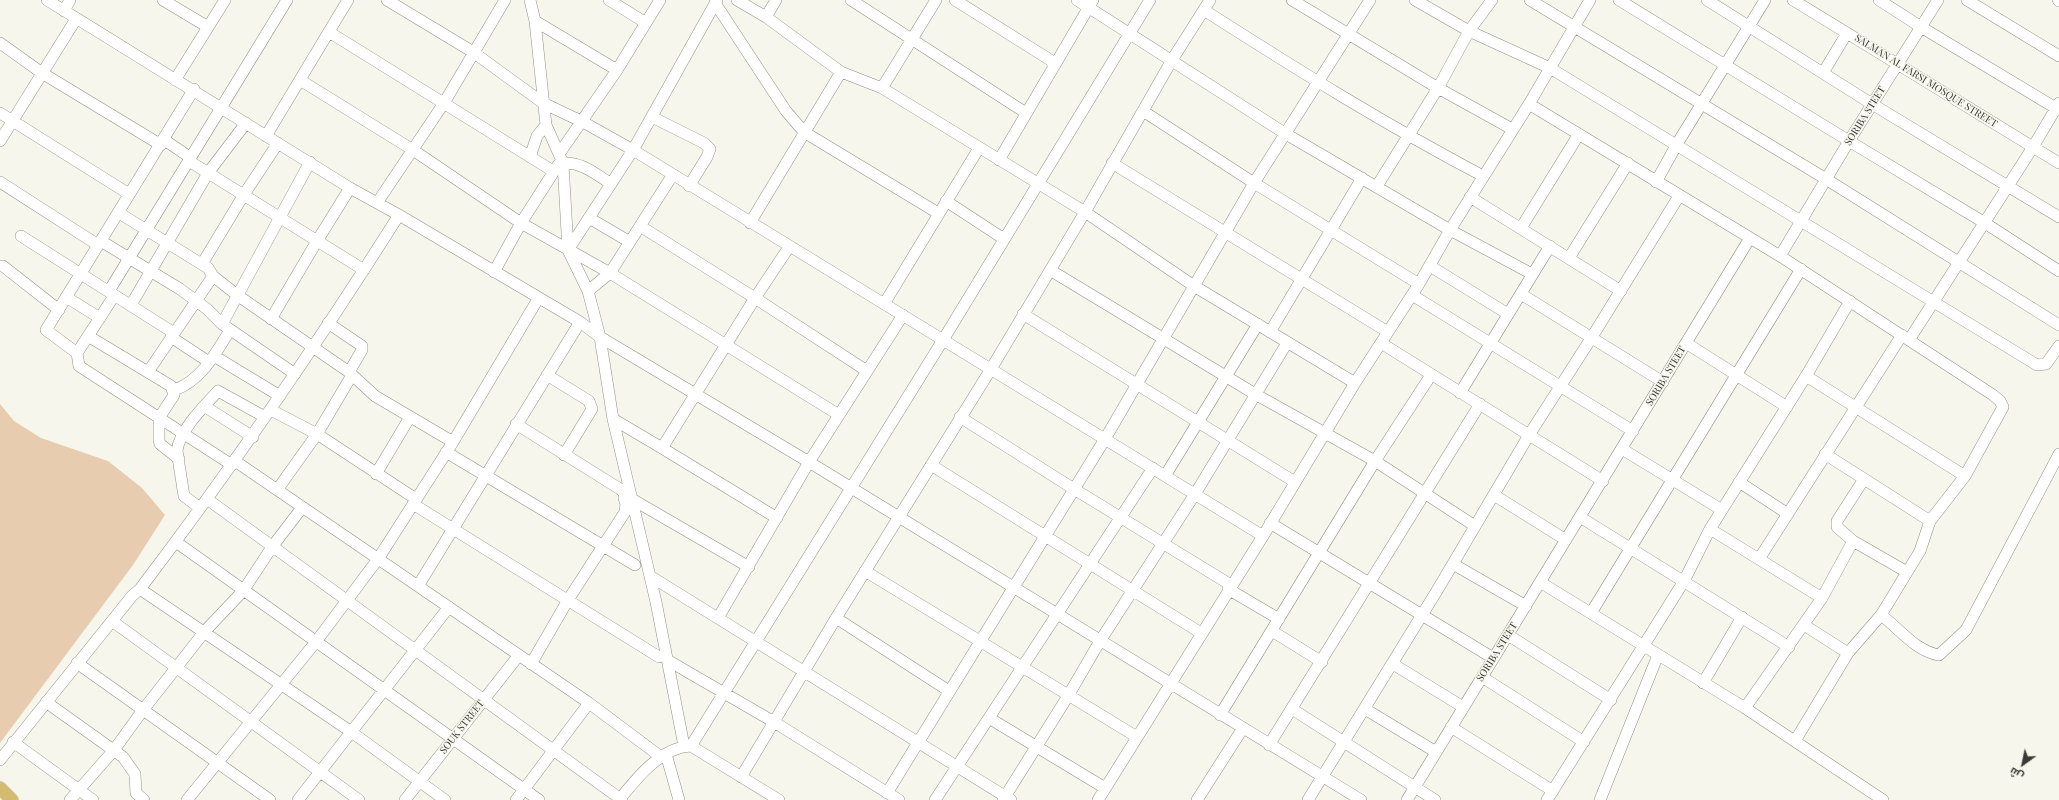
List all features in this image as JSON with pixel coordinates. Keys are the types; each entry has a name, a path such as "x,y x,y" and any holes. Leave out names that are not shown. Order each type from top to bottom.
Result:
{"main road":[{"path":"0,788 12,800"}],"street":[{"path":"48,0 175,80 194,89 350,188 399,215 538,299 580,322 600,337 809,462 1012,588 1361,800"},
{"path":"64,11 70,0"},
{"path":"175,80 225,0"},
{"path":"287,0 130,258 100,318 77,353 79,366 183,434 277,490 664,755 680,800"},
{"path":"266,136 348,0"},
{"path":"387,0 473,52 543,103 582,122 633,150 672,176 903,315 1263,536"},
{"path":"378,203 444,103 505,0"},
{"path":"530,0 535,21 546,125 561,159 568,250 588,291 600,337 613,419 630,498 650,576 664,659 687,746 779,800"},
{"path":"609,0 646,23"},
{"path":"494,272 521,223 558,165 582,122 617,70 660,0"},
{"path":"737,0 766,17 841,72 882,88 1085,212 1194,286 1355,383"},
{"path":"766,17 776,0"},
{"path":"851,0 1026,113"},
{"path":"882,88 936,0"},
{"path":"955,0 1055,63"},
{"path":"1077,0 1091,4 1129,32 1286,134 1450,230 1532,274"},
{"path":"207,499 620,800 652,764 664,755 687,746 725,693 943,340 1129,32 1150,0"},
{"path":"740,777 836,618 991,369 1085,212 1172,60 1210,0"},
{"path":"1292,0 1438,88 1512,129"},
{"path":"887,793 1105,439 1254,183 1319,83 1348,33 1370,0"},
{"path":"1415,0 1469,31 1550,68 1677,144 1800,222 1934,301 2039,366 2046,364 2059,346"},
{"path":"1377,186 1438,88 1469,31 1492,0"},
{"path":"1530,0 1826,179 2059,325"},
{"path":"1098,800 1263,536 1355,383 1419,284 1470,197 1575,28 1590,0"},
{"path":"1619,0 1725,66 1985,223 2059,271"},
{"path":"1708,0 1872,104 2059,218"},
{"path":"1656,182 1677,144 1765,0"},
{"name":"SALMAN AL FARSI MOSQUE STREET","path":"1793,0 2059,163"},
{"path":"1759,559 1855,407 1905,337 1934,301 1985,223 2006,186 2058,107 1921,27 1879,0"},
{"name":"SORIBA STEET","path":"1780,256 1849,141 1938,0"},
{"path":"1967,0 2059,56"},
{"path":"166,1 208,28"},
{"path":"568,250 633,150 716,2 786,111 804,132 938,213"},
{"path":"999,160 1091,4"},
{"path":"1204,10 1319,83 1408,136 1483,176"},
{"path":"0,141 76,19"},
{"path":"535,21 617,70"},
{"path":"329,32 553,171"},
{"path":"1823,73 1847,32"},
{"path":"0,43 42,73 190,159 243,196 364,270"},
{"path":"750,223 841,72"},
{"path":"300,80 413,150 521,223 610,273 725,346 839,415"},
{"path":"77,353 46,330 194,89"},
{"path":"1529,104 1780,256 1998,398 2003,407 1965,476 1930,521 1920,551 1881,615 1848,653 1795,740"},
{"path":"1143,111 1254,183 1419,284"},
{"path":"0,112 129,194"},
{"path":"652,117 704,143 710,149 707,157 689,186"},
{"path":"131,305 208,173 246,122"},
{"path":"530,157 537,136 546,125"},
{"path":"1521,228 1579,134"},
{"path":"202,264 243,196 278,143"},
{"path":"884,304 938,213 979,148"},
{"path":"561,159 589,170 611,184"},
{"path":"174,390 187,385 196,378 211,359 226,327 237,295 310,162"},
{"path":"1112,163 1225,234 1388,332"},
{"path":"1569,258 1628,163"},
{"path":"588,291 610,273 672,176"},
{"path":"1270,332 1362,178"},
{"path":"0,182 100,243 130,258 180,289 211,312 226,327 295,374"},
{"path":"271,319 350,188"},
{"path":"1308,800 1422,616 1529,435 1561,387 1679,196"},
{"path":"1470,197 1621,291"},
{"path":"946,201 1004,238"},
{"path":"119,213 208,268 212,276 271,319 313,346 350,373 375,396 453,442"},
{"path":"0,760 112,621 140,589 176,542 280,396 399,215"},
{"path":"589,218 630,242"},
{"path":"640,226 755,298 867,371"},
{"path":"21,236 111,294 131,305 172,335 211,359 280,396"},
{"name":"SORIBA STEET","path":"1407,800 1750,238"},
{"path":"1460,392 1550,246"},
{"path":"662,448 755,298 789,247"},
{"path":"3,266 58,310"},
{"path":"1430,266 1508,314"},
{"path":"1591,613 1632,548 1672,479 1737,375 1800,269"},
{"path":"1050,270 1255,394 1326,432 1475,526"},
{"path":"148,372 212,276"},
{"path":"1412,294 1633,431"},
{"path":"1521,294 1663,382"},
{"path":"66,298 100,318"},
{"path":"187,800 216,762 282,684 378,559 453,442 538,299"},
{"path":"1451,727 1550,796 1611,700 1642,646 1684,581 1710,529 1787,407 1850,301"},
{"path":"1023,314 1295,482"},
{"path":"718,618 778,518 809,462 903,315"},
{"path":"418,586 516,424 580,322"},
{"path":"277,490 317,434 362,350 362,346 328,323"},
{"path":"1165,476 1258,324"},
{"path":"88,336 171,386 174,390 174,395 159,418 160,444 179,459"},
{"path":"650,576 957,766 1007,799 1100,641 1195,494 1287,343"},
{"path":"1382,343 1603,481"},
{"path":"1686,343 1787,407"},
{"path":"547,375 589,401 592,409 564,455"},
{"path":"1220,715 1375,462 1432,375"},
{"path":"1806,376 1965,476"},
{"path":"200,508 184,496 178,445 183,434 204,406 218,391 221,391 317,434 453,528 664,659 774,722 899,800"},
{"path":"1270,745 1480,404"},
{"path":"204,406 252,437"},
{"path":"376,474 410,417"},
{"path":"960,417 1279,619"},
{"path":"613,419 778,518"},
{"path":"516,424 620,489 630,498 749,567"},
{"path":"1622,449 1722,510"},
{"path":"446,452 635,564"},
{"path":"1826,454 1930,521"},
{"path":"1881,615 1895,625 1905,637 1934,654 1940,655 1944,652 1966,630 2059,454"},
{"path":"931,465 1201,633"},
{"path":"935,800 1153,468"},
{"path":"1864,479 1837,524 1838,529 1853,541 1907,572"},
{"path":"1739,482 1788,514"},
{"path":"531,664 568,600 627,508 620,489"},
{"path":"1494,495 1566,540"},
{"path":"70,800 114,750 175,668 205,631 243,591 272,547 302,508"},
{"path":"1580,517 1789,647"},
{"path":"1270,523 1494,658"},
{"path":"1710,529 1822,598"},
{"path":"1746,708 1822,598 1853,541"},
{"path":"176,542 314,642 539,800"},
{"path":"1453,564 1526,606"},
{"path":"865,571 980,643 1137,737"},
{"path":"1540,582 1642,646 1746,708 1883,800"},
{"path":"140,589 205,631 350,731 445,800"},
{"path":"298,800 350,731 448,607"},
{"path":"1703,683 1742,617"},
{"path":"836,618 949,692"},
{"path":"112,621 359,800"},
{"path":"1804,625 1848,653"},
{"path":"1272,631 1322,662"},
{"path":"1508,635 1611,700"},
{"name":"SOUK STREET","path":"405,800 452,738 519,655"},
{"path":"1600,800 1658,655"},
{"path":"78,663 270,800"},
{"path":"1392,664 1463,707"},
{"path":"1482,677 1584,742"},
{"path":"46,702 114,750 134,771 136,793 144,800"},
{"path":"516,800 589,703"},
{"path":"1292,709 1435,800"},
{"path":"1365,709 1436,752"},
{"path":"989,718 1105,788"},
{"path":"1197,800 1242,728"},
{"path":"13,742 93,800"}],"shaded area":[{"path":"0,404 14,421 41,438 108,461 142,488 165,515 133,565 0,743"}]}
